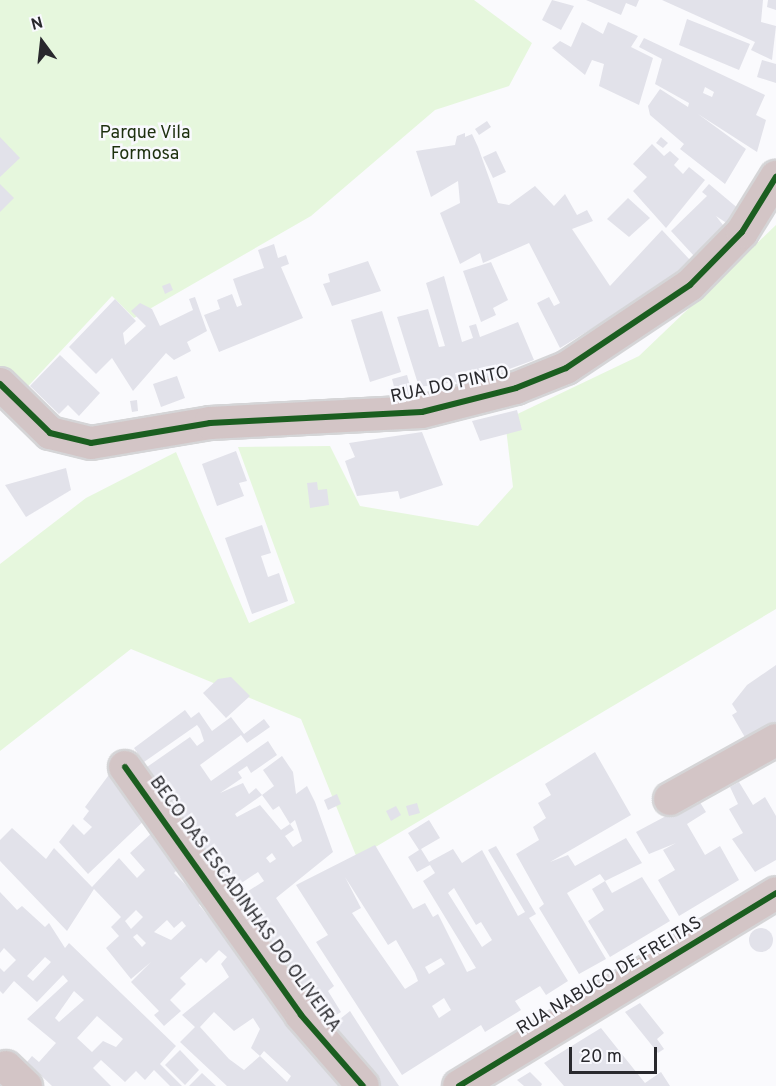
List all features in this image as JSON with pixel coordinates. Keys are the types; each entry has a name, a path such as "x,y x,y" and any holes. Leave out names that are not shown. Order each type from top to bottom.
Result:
{"street":[{"name":"RUA DO PINTO","path":"0,384 50,433 91,443 210,423 422,412 516,388 566,368 690,285 742,232 776,177"},
{"path":"670,799 776,740"},
{"name":"BECO DAS ESCADINHAS DO OLIVEIRA","path":"125,767 301,1015 363,1086"},
{"name":"RUA NABUCO DE FREITAS","path":"459,1086 776,893"}],"green space":[{"name":"Parque Vila Formosa","path":"0,0 474,0 532,43 509,86 435,110 311,216 134,318 112,296 19,396 0,376"},
{"path":"776,225 776,609 357,858 301,719 131,649 0,751 0,564 86,498 176,452 249,623 295,603 238,447 330,446 360,506 478,526 513,487 505,420 639,356"}],"building":[{"path":"552,0 574,6 561,30 542,20"},
{"path":"586,0 639,0 636,7 626,3 621,15"},
{"path":"662,0 763,0 761,22 776,26 772,60 751,50 755,42"},
{"path":"768,0 776,0 776,10 767,7"},
{"path":"687,19 750,44 739,70 679,45"},
{"path":"582,22 603,34 608,22 638,36 631,47 653,58 639,105 599,86 604,64 592,60 585,75 552,48 560,41 571,47"},
{"path":"644,38 765,95 756,115 766,120 757,152 698,114 746,149 725,184 680,149 684,144 650,115 648,106 660,89 688,107 689,103 655,84 662,59 639,47","holes":["705,87 714,92 712,97 703,93"]},
{"path":"762,60 776,64 776,83 757,77"},
{"path":"487,121 491,127 479,135 475,129"},
{"path":"465,133 465,137 472,134 498,203 509,205 535,186 554,206 565,194 577,215 587,210 593,221 572,229 610,286 662,230 690,260 657,289 560,348 537,303 549,297 554,306 560,303 529,243 483,263 480,253 460,264 440,213 460,203 458,181 431,197 416,151 455,145 457,136"},
{"path":"0,137 20,158 0,177"},
{"path":"661,137 668,143 663,148 656,143"},
{"path":"652,144 664,156 670,151 679,159 674,165 683,174 689,167 705,180 666,228 633,191 647,177 633,164"},
{"path":"496,151 506,172 493,178 483,157"},
{"path":"0,184 14,198 0,212"},
{"path":"709,184 740,210 728,224 716,216 726,229 695,257 671,231 707,196 702,192"},
{"path":"628,198 650,218 629,237 607,219"},
{"path":"274,244 278,258 286,255 289,264 281,267 303,318 219,352 204,315 220,309 217,300 232,294 237,307 242,305 233,279 264,268 258,250"},
{"path":"368,261 381,291 332,306 323,284 330,282 328,274"},
{"path":"491,262 508,300 493,308 496,315 481,322 463,271"},
{"path":"444,276 462,342 473,338 469,326 476,324 480,337 518,322 534,360 458,388 456,382 419,387 397,317 428,309 439,347 445,346 426,283"},
{"path":"170,283 173,290 165,294 162,286"},
{"path":"195,297 207,331 187,342 191,351 174,360 166,353 133,391 112,358 96,374 69,347 115,299 136,321 123,333 125,345 146,326 131,311 140,303 152,309 160,326 193,310 189,299"},
{"path":"382,311 401,372 370,382 351,320"},
{"path":"60,355 100,393 79,416 68,405 59,414 30,386"},
{"path":"407,375 413,396 397,398 392,379"},
{"path":"177,376 185,398 161,407 153,384"},
{"path":"137,400 138,411 132,412 130,401"},
{"path":"517,410 522,430 480,441 472,421"},
{"path":"422,432 443,485 400,499 398,491 357,496 345,461 355,457 349,443"},
{"path":"236,451 247,481 239,483 244,496 217,506 202,464"},
{"path":"66,468 71,490 26,517 5,485"},
{"path":"317,482 318,490 327,489 329,505 310,508 307,483"},
{"path":"262,525 271,553 261,556 268,577 279,573 288,601 252,614 225,538"},
{"path":"776,665 776,731 750,746 732,715 737,712 732,704 747,685"},
{"path":"231,677 250,696 226,718 203,693 218,679"},
{"path":"185,710 191,718 199,712 212,731 231,717 244,734 264,719 270,727 247,743 241,735 200,765 211,781 268,741 277,755 251,773 247,766 238,772 242,778 220,793 243,783 249,794 256,788 262,795 274,786 263,770 282,756 293,772 296,794 307,786 333,852 276,898 334,986 328,991 341,1012 322,1024 239,897 264,881 258,872 234,888 147,767 190,737 197,746 204,741 197,725 144,762 134,748","holes":["262,795 273,810 279,806 290,824 281,830 260,805 237,817 235,814","295,820 302,841 293,847 285,836 294,830 290,824","272,853 276,859 270,863 266,858"]},
{"path":"595,752 631,815 550,862 568,855 575,866 626,838 642,863 605,881 600,874 567,893 606,959 579,974 539,908 544,904 516,854 539,840 533,827 546,818 538,803 551,795 545,784"},
{"path":"114,768 149,816 88,874 59,842 73,824 84,835 92,827 83,819 89,811 85,807"},
{"path":"739,782 753,805 765,797 776,816 776,860 755,872 732,839 743,833 729,809 738,804 730,787"},
{"path":"337,794 341,804 328,810 324,800"},
{"path":"698,799 706,812 687,824 705,855 720,846 739,880 679,916 658,880 675,870 663,850 676,843 649,854 636,832"},
{"path":"417,803 420,813 409,816 406,806"},
{"path":"396,806 401,815 391,821 386,811"},
{"path":"429,820 440,838 421,849 429,862 453,849 462,863 482,850 518,916 525,912 488,850 496,846 536,914 529,918 568,981 546,995 540,986 515,1001 521,1010 485,1032 481,1025 402,1075 316,942 328,935 296,885 375,845 413,909 425,903 433,917 438,914 467,972 476,968 423,881 435,873 430,865 417,872 408,857 419,850 408,833","holes":["345,877 388,945 396,940 418,981 405,989 352,913 361,908","454,888 476,925 481,922 492,940 482,947 448,893","441,958 445,964 429,974 425,967","444,998 451,1010 439,1018 432,1006"]},
{"path":"12,828 46,859 54,848 92,887 119,858 137,878 145,870 130,853 154,831 183,864 174,873 202,901 199,905 351,1086 227,1086 180,1042 195,1027 182,1015 229,977 221,964 227,957 219,950 206,963 201,958 180,978 186,984 170,1000 181,1011 164,1026 154,1015 159,1011 131,982 151,962 131,979 106,948 119,936 111,927 121,917 94,889 67,931 0,861 0,840","holes":["136,910 143,917 131,929 125,921","167,920 174,928 182,921 186,926 171,940 154,932","137,934 146,943 142,947 133,937","214,1012 234,1031 253,1018 260,1029 251,1048 260,1056 244,1070 229,1059 200,1027","264,1051 291,1076 287,1082 260,1056"]},
{"path":"642,877 670,921 610,957 588,921 604,910 592,889 605,881 612,893"},
{"path":"0,892 17,910 22,906 45,927 49,923 65,948 69,943 176,1046 160,1064 182,1086 170,1086 154,1070 145,1080 136,1071 125,1082 101,1060 93,1068 111,1086 52,1086 27,1062 32,1056 39,1062 56,1043 27,1019 68,981 63,975 37,1002 14,981 3,994 0,991 0,968 4,972 16,960 4,948 0,953","holes":["45,957 51,962 33,981 27,976","74,991 84,1000 59,1022 55,1018","97,1016 123,1039 116,1047 103,1041 92,1052 77,1038"]},
{"path":"761,928 770,931 773,940 770,949 761,952 752,949 749,940 752,931"},
{"path":"640,1003 664,1033 657,1039 664,1049 658,1053 625,1012"},
{"path":"350,1011 399,1086 368,1086 325,1031"},
{"path":"601,1028 645,1083 661,1072 670,1086 564,1086 544,1063"},
{"path":"180,1050 199,1070 185,1085 165,1065"},
{"path":"530,1072 542,1084 541,1086 524,1086 517,1080"},
{"path":"202,1073 216,1086 189,1086"}],"cycle path":[{"path":"0,384 50,433 91,443 210,423 422,412 516,388 566,368 690,285 742,232 776,177"},
{"path":"125,767 301,1015 363,1086"},
{"path":"459,1086 776,893"}]}
